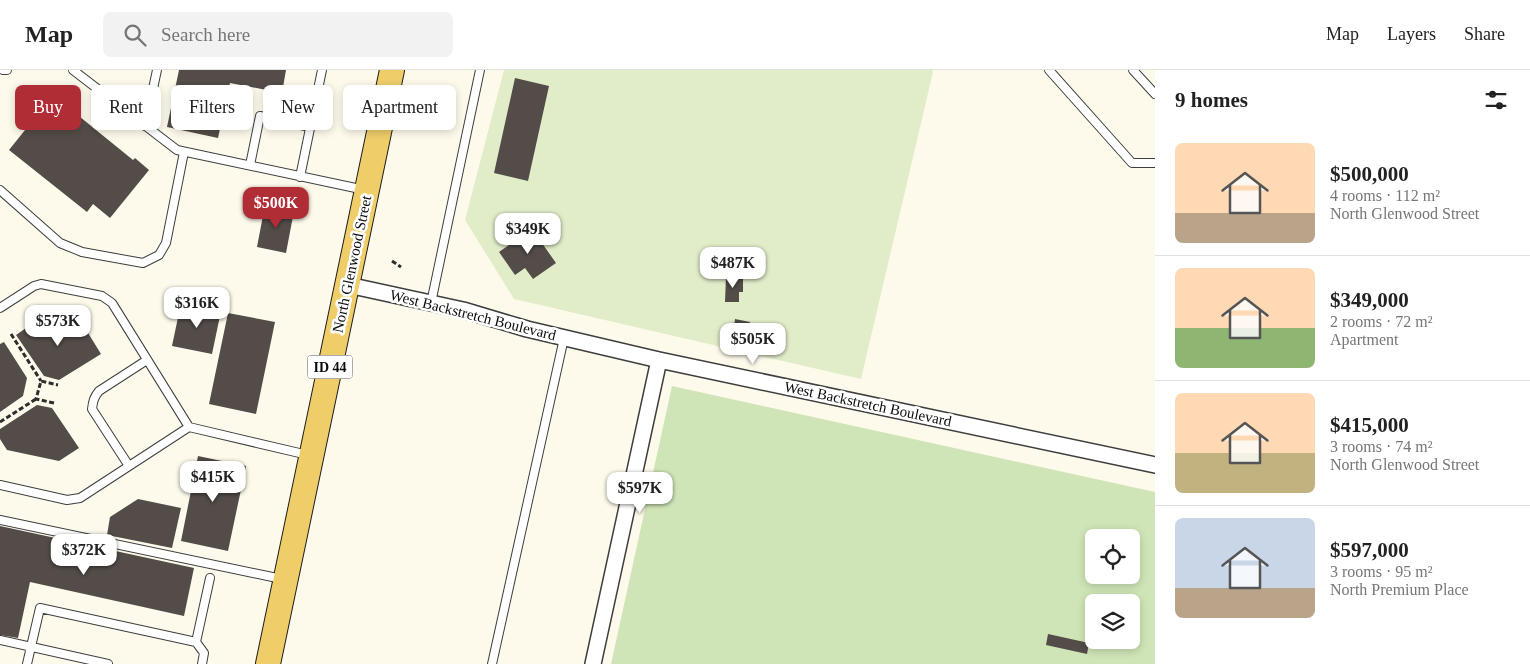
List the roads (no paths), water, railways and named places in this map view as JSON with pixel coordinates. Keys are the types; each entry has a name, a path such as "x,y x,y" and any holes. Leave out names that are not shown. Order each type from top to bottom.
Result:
{"main road":[{"name":"North Glenwood Street","path":"268,664 392,70"}],"street":[{"name":"West Backstretch Boulevard","path":"348,284 464,310 527,329 659,360 1155,465"},
{"path":"593,664 659,360"}],"lane":[{"path":"73,70 92,85"},
{"path":"154,85 157,70"},
{"path":"319,85 322,70"},
{"path":"431,303 480,70"},
{"path":"1049,70 1132,163 1155,163"},
{"path":"1133,70 1155,94"},
{"path":"250,165 260,116 263,117"},
{"path":"151,130 181,151 367,191"},
{"path":"300,177 309,130"},
{"path":"0,190 60,243 82,252 143,263 159,255 166,242 181,151"},
{"path":"0,308 34,286 41,284 102,296 112,303 188,427 312,456"},
{"path":"492,664 564,338"},
{"path":"129,466 92,409 94,396 147,360"},
{"path":"0,485 74,500 80,498 188,427"},
{"path":"0,520 286,579"},
{"path":"196,642 210,578"},
{"path":"27,664 40,608 196,642 204,653 202,664"},
{"path":"0,640 108,664"}]}
